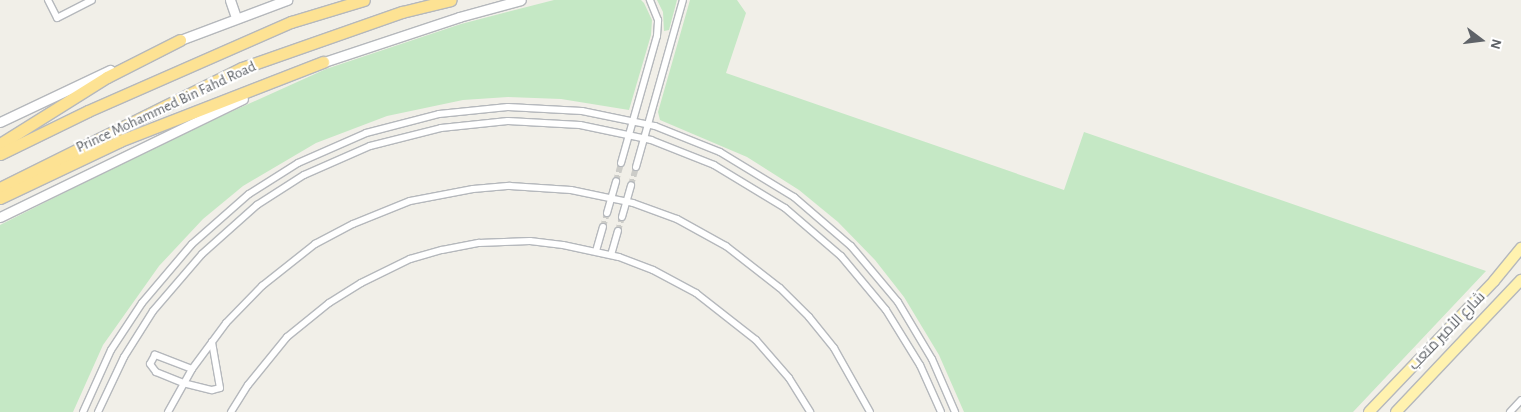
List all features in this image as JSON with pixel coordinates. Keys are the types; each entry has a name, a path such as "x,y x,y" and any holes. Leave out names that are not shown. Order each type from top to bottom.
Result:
{"highway":[{"name":"Prince Mohammed Bin Fahd Road","path":"0,154 88,111 290,22 364,0"},
{"name":"Prince Mohammed Bin Fahd Road","path":"0,188 242,68 402,12 451,0"},
{"path":"0,144 107,77 180,40"},
{"path":"0,198 120,141 323,62"}],"main road":[{"path":"230,0 236,17"},
{"path":"0,122 180,40 236,17 287,0"},
{"path":"0,217 170,132 323,62 521,0"},
{"name":"شارع الأمير متعب","path":"1369,412 1494,282 1521,248"},
{"name":"شارع الأمير متعب","path":"1396,412 1521,280"}],"street":[{"path":"48,0 57,18 92,0"},
{"path":"621,163 657,36 658,20 650,0"},
{"path":"636,167 684,0"},
{"path":"83,412 126,326 166,272 227,212 298,163 374,130 464,110 508,107 560,108 647,125 690,139 743,164 794,197 833,229 898,302 932,359 955,412"},
{"path":"98,412 137,334 177,281 235,223 304,176 370,146 466,124 508,120 559,122 644,138 692,155 736,176 786,208 824,239 886,310 920,365 941,412"},
{"path":"607,213 616,181"},
{"path":"622,217 631,185"},
{"path":"168,412 183,383 212,342 248,299 297,257 335,233 392,207 453,192 510,186 553,187 626,201 667,215 704,233 747,260 780,288 834,348 870,412"},
{"path":"596,251 603,227"},
{"path":"611,255 618,231"},
{"path":"231,412 287,337 329,303 393,266 433,252 479,243 546,242 611,255 645,266 677,282 744,329 789,378 810,412"},
{"path":"192,369 155,355 150,364 156,372 183,383 212,390 220,388 212,342"},
{"path":"1510,412 1521,400"}],"green space":[{"path":"554,0 641,0 644,3 652,20 651,35 629,110 561,99 508,97 463,100 387,116 316,143 243,186 203,219 159,266 103,345 73,412 0,412 0,225 173,138 326,69 461,24"},
{"path":"657,0 677,0 669,30 664,31 663,12"},
{"path":"690,0 737,0 746,13 726,73 1064,190 1084,132 1486,271 1353,412 964,412 939,355 904,297 875,260 838,222 799,190 747,157 660,120 658,112"}],"tunnel":[{"path":"616,181 621,163"},
{"path":"631,185 636,167"},
{"path":"603,227 607,213"},
{"path":"618,231 622,217"}]}
